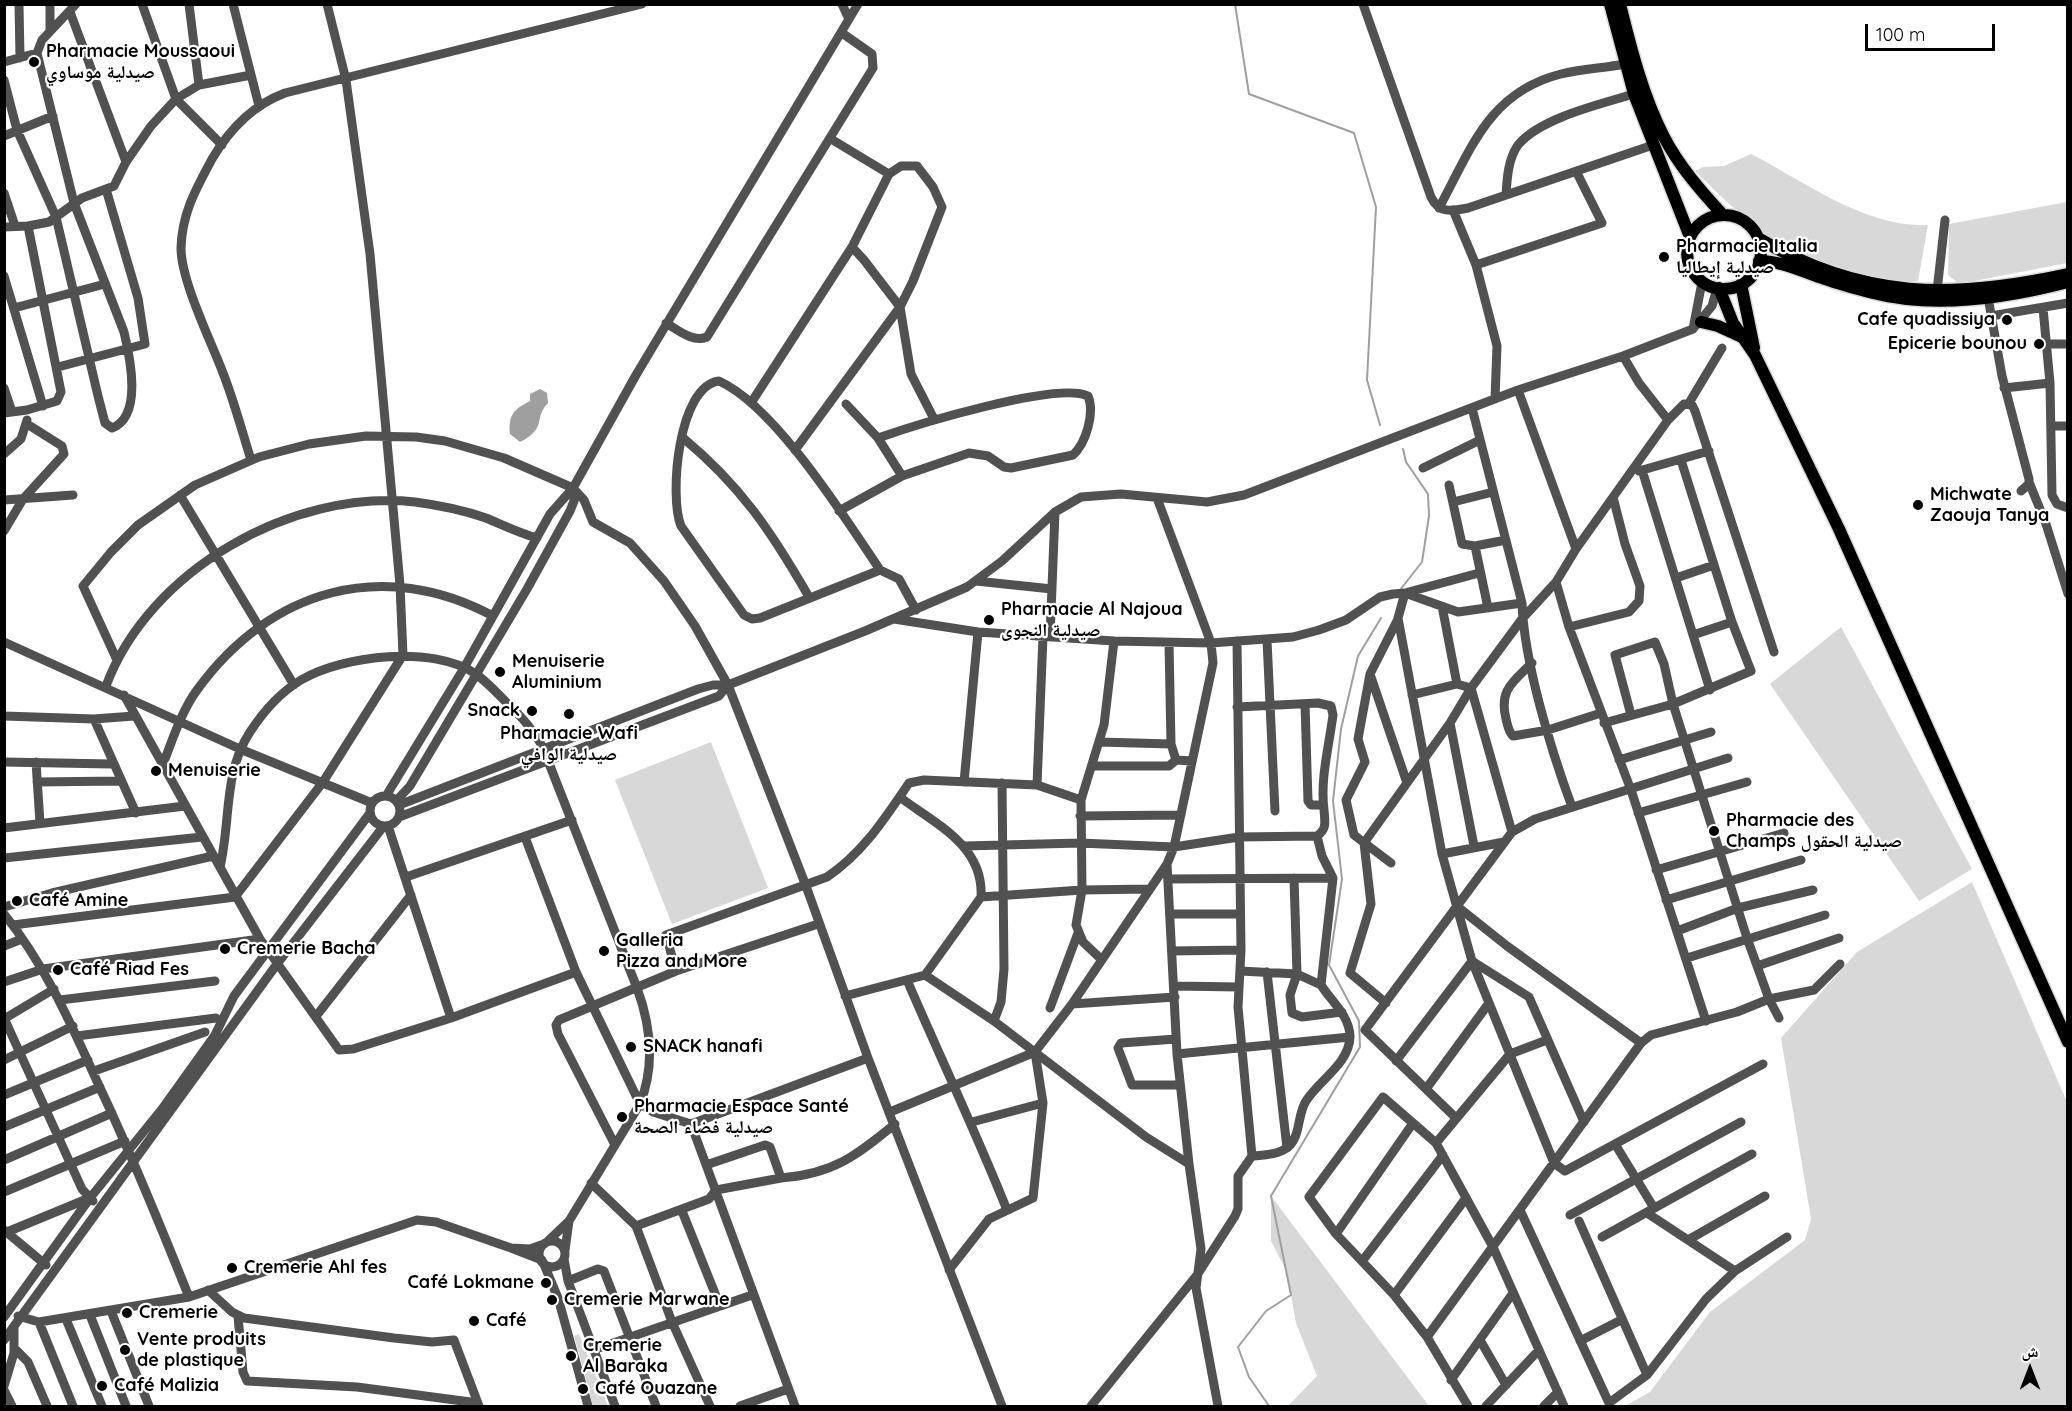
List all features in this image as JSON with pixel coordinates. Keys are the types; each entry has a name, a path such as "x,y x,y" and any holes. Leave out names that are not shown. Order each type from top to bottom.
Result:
{"main road":[{"path":"1610,4 1634,94 1690,237 1687,259 1691,269 1702,282 1718,288 1741,285 1754,272 1759,261 1758,238"},
{"path":"1620,4 1634,57 1664,137 1693,182 1723,215 1745,222 1758,238 1803,260 1851,278 1891,287 1937,291 1989,289 2067,274"},
{"path":"1690,237 1703,221 1723,215"},
{"path":"1759,261 1785,264 1876,294 1905,299 1958,300 1988,297 2067,282"},
{"path":"1741,285 1755,355"},
{"path":"1718,288 1733,323 1755,355 1849,550 2067,1042"},
{"path":"1697,326 1723,327 1743,337"}],"street":[{"path":"19,4 20,58"},
{"path":"50,4 50,31"},
{"path":"142,4 176,99 222,145"},
{"path":"189,4 199,85"},
{"path":"233,4 259,106"},
{"path":"13,925 235,897 323,783 403,655 400,585 368,243 346,80 327,4"},
{"path":"251,460 182,256 188,204 222,145 259,106 285,93 346,80 642,4"},
{"path":"842,4 849,19"},
{"path":"565,1254 554,1266 435,1222 417,1220 189,1297 39,1322 7,1313 126,1146 215,1035 234,996 371,808 386,796 464,668 550,514 573,488 666,323 858,4"},
{"path":"1363,4 1431,197 1439,208 1453,210 1506,195 1653,145"},
{"path":"4,80 17,130 56,217 105,423 111,428 122,422 129,408 131,370 129,350 74,203 37,53 39,44 73,8 126,162"},
{"path":"666,323 693,338 701,340 707,337 831,139 873,68 872,54 842,33"},
{"path":"4,62 37,53"},
{"path":"1439,208 1487,121 1502,103 1532,85 1561,75 1625,64"},
{"path":"4,226 27,226 56,217 93,192 106,189 117,182 126,162 151,126 176,99 199,85 251,75"},
{"path":"1506,195 1512,157 1518,145 1533,132 1553,122 1634,94"},
{"path":"4,136 53,116"},
{"path":"831,139 889,174"},
{"path":"750,403 852,247 889,174 901,166 917,166 933,187 942,207 913,281 900,307 795,450"},
{"path":"1476,266 1602,223 1576,171"},
{"path":"58,366 143,346 145,335 131,271 106,189"},
{"path":"4,193 15,226"},
{"path":"1453,210 1476,266 1497,346 1495,399"},
{"path":"1937,291 1945,220"},
{"path":"4,388 8,412 43,406 57,401 60,397 58,366 27,226"},
{"path":"852,247 900,307 914,385 934,419"},
{"path":"4,276 43,406"},
{"path":"1697,326 1702,282"},
{"path":"14,308 105,284"},
{"path":"386,796 398,803 418,796 698,689 713,685 728,685 915,610 976,581 1002,561 1054,512 1081,497 1098,494 1207,502 1244,495 1518,390 1623,356 1697,326 1712,306 1718,288"},
{"path":"1988,297 2004,388 2029,482 2046,524 2067,594"},
{"path":"1991,316 2067,303"},
{"path":"2043,308 2050,383 2053,498 2057,504 2067,508"},
{"path":"2047,344 2067,344"},
{"path":"1386,1003 1350,973 1371,904 1364,843 1450,723 1471,688 1522,619 1556,582 1575,549 1668,420 1679,408 1689,403 1722,348"},
{"path":"1623,356 1639,383 1668,420"},
{"path":"880,570 760,618 752,619 744,615 678,519 676,500 682,437 688,409 696,396 711,382 719,381 750,403 795,450 880,570 899,579 915,610"},
{"path":"2004,388 2050,383"},
{"path":"1518,390 1575,549"},
{"path":"839,511 902,476 969,453 988,456 1004,467 1011,468 1073,455 1086,430 1091,402 1088,396 1072,392 1018,400 934,419 878,438"},
{"path":"1689,403 1695,411 1709,451 1774,652"},
{"path":"846,404 878,438 902,476"},
{"path":"1472,408 1522,603 1522,619 1548,730 1572,807"},
{"path":"4,454 21,440 27,424 27,410"},
{"path":"4,531 23,499 64,454 62,446 27,424"},
{"path":"2051,426 2067,426"},
{"path":"116,658 83,586 125,537 180,495 208,478 251,460 325,441 387,436 416,437 465,446 535,470 573,488 584,500 593,522 630,543 664,581 690,618 728,685 1002,1407"},
{"path":"682,437 726,476 757,512 809,597"},
{"path":"1423,468 1480,440"},
{"path":"1630,473 1709,451"},
{"path":"1604,723 1672,704 1710,690 1750,671 1732,622 1681,459"},
{"path":"1642,470 1710,690"},
{"path":"2021,491 2029,482"},
{"path":"1449,484 1462,544 1475,546 1506,540"},
{"path":"399,817 398,803 477,675 566,517 574,501 573,488"},
{"path":"1453,502 1493,492"},
{"path":"4,500 73,495"},
{"path":"180,495 294,685"},
{"path":"1569,627 1629,612 1640,601 1640,586 1613,497"},
{"path":"891,1112 1035,1052 1072,1004 1167,864 1174,847 1213,663 1211,643 1157,498"},
{"path":"105,686 116,658 142,619 167,593 217,554 257,532 303,515 350,505 392,501 448,508 484,518 537,538"},
{"path":"1036,785 1046,636 1052,589 1054,512"},
{"path":"1475,546 1488,608"},
{"path":"1676,578 1714,565"},
{"path":"894,619 978,632 1114,641 1211,643 1267,640 1319,630 1346,620 1380,597 1405,593 1479,573"},
{"path":"976,581 1052,589"},
{"path":"1556,582 1569,627 1631,790 1706,1021"},
{"path":"163,764 180,721 196,691 217,665 260,625 286,611 330,594 369,586 400,585 444,594 493,616"},
{"path":"1405,593 1458,612 1522,603"},
{"path":"1391,862 1354,835 1346,800 1365,762 1358,739 1371,674 1398,618 1405,593"},
{"path":"1442,606 1457,684"},
{"path":"1398,618 1410,671 1412,695 1442,854 1472,961 1554,1163 1565,1171 1763,1064"},
{"path":"1693,634 1732,622"},
{"path":"964,782 978,632"},
{"path":"1267,640 1275,811"},
{"path":"1102,960 1088,948 1078,933 1076,925 1082,890 1080,816 1081,800 1107,707 1114,641"},
{"path":"1091,1407 1197,1275 1235,1216 1238,1209 1238,1176 1252,1156 1241,1049 1239,987 1241,950 1237,641"},
{"path":"4,642 323,783 371,808"},
{"path":"1169,643 1171,744 1176,760"},
{"path":"1631,715 1615,655 1648,643 1657,644 1672,704 1738,908 1769,999 1779,1018"},
{"path":"220,867 226,841 230,780 240,748 261,718 294,685 327,669 371,658 403,655 420,656 464,668 477,675 530,726 549,762 645,1008 650,1044 649,1072 640,1104 569,1221 545,1243 540,1251 542,1262 558,1298 588,1407"},
{"path":"1532,663 1504,694 1502,702 1509,732 1520,736 1548,730 1601,713"},
{"path":"1371,674 1407,783"},
{"path":"1412,695 1457,684 1471,688"},
{"path":"4,1340 278,964 386,826 399,817 719,696 728,685"},
{"path":"1471,688 1512,832"},
{"path":"124,694 134,716 260,939 317,1015 335,1047 345,1050 451,1018 576,972"},
{"path":"1305,704 1308,801 1311,805 1323,805"},
{"path":"965,846 1080,843 1174,847 1239,837 1317,836 1323,831 1325,825 1323,787 1333,710 1326,704 1237,707"},
{"path":"4,716 94,719 134,716"},
{"path":"94,719 112,764 136,813"},
{"path":"1450,723 1474,846"},
{"path":"1619,760 1711,732"},
{"path":"1099,742 1171,744"},
{"path":"1456,1118 1365,1030 1458,907 1467,890 1512,832 1535,819 1694,771 1728,758"},
{"path":"1092,766 1169,766 1176,760 1192,761"},
{"path":"4,762 112,764"},
{"path":"36,762 40,823"},
{"path":"37,782 120,781"},
{"path":"676,971 666,935 806,886 840,868 875,832 901,798 909,783 914,781 1036,785 1081,800"},
{"path":"1638,813 1748,782"},
{"path":"994,1021 1001,1002 1004,969 1002,783"},
{"path":"410,786 418,796"},
{"path":"845,996 925,975 981,897 974,861 965,846 901,798"},
{"path":"4,828 185,806"},
{"path":"371,808 374,822 386,826"},
{"path":"1080,816 1181,815"},
{"path":"406,877 572,820"},
{"path":"386,826 406,877 451,1018"},
{"path":"1656,870 1784,833"},
{"path":"1317,836 1322,856 1333,878 1321,985"},
{"path":"4,858 202,837"},
{"path":"525,837 550,909 576,972 640,1104 653,1112 691,1124 868,1058"},
{"path":"1442,854 1504,842"},
{"path":"4,907 52,893 213,856"},
{"path":"1666,900 1729,879 1801,860"},
{"path":"1167,864 1177,1054 1201,1249 1196,1288 1218,1407"},
{"path":"1294,878 1297,974 1290,995 1292,1013 1302,1017 1342,1012"},
{"path":"1167,879 1333,878"},
{"path":"981,897 1082,890 1148,889"},
{"path":"1677,931 1738,908 1813,890"},
{"path":"317,1015 411,896"},
{"path":"1458,907 1507,946 1641,1043"},
{"path":"4,914 43,969 73,1026 135,1163 189,1297"},
{"path":"1170,914 1240,914"},
{"path":"1687,957 1825,915"},
{"path":"615,1145 556,1030 559,1020 676,971 818,924"},
{"path":"1050,1008 1078,933"},
{"path":"1757,966 1839,938"},
{"path":"4,946 22,939"},
{"path":"4,982 43,969 260,939"},
{"path":"1172,951 1241,950"},
{"path":"1472,961 1529,997 1584,1122"},
{"path":"1396,1060 1472,961"},
{"path":"1427,1337 1641,1043 1651,1035 1706,1021 1769,999 1814,990 1840,964"},
{"path":"1240,971 1297,974 1321,985 1329,999 1342,1012 1350,1037 1344,1056 1306,1102 1295,1140 1278,1153 1252,1156"},
{"path":"1267,972 1287,1148"},
{"path":"925,975 994,1021 1146,1137 1189,1164"},
{"path":"907,980 952,1086 972,1122 1007,1210"},
{"path":"60,1000 215,981"},
{"path":"1175,986 1239,987"},
{"path":"54,989 5,1018 82,1189 100,1206"},
{"path":"1072,1004 1175,997"},
{"path":"1426,1089 1489,1003"},
{"path":"77,1036 216,1018"},
{"path":"4,1060 73,1026"},
{"path":"94,1071 206,1032"},
{"path":"1177,1054 1241,1049 1275,1042 1350,1037"},
{"path":"1176,1039 1121,1042 1118,1048 1132,1085 1180,1085"},
{"path":"1436,1143 1510,1054 1547,1040"},
{"path":"949,1270 989,1219 1034,1198 1043,1103 1035,1052"},
{"path":"4,1095 88,1060"},
{"path":"4,1127 100,1087"},
{"path":"1468,1407 1427,1337 1394,1295 1336,1234 1309,1197 1383,1097 1436,1143 1493,1247 1564,1407"},
{"path":"972,1122 1043,1103"},
{"path":"4,1160 112,1113"},
{"path":"1570,1215 1740,1122"},
{"path":"1336,1234 1413,1123"},
{"path":"691,1124 795,1407"},
{"path":"636,1226 682,1211 709,1199 716,1190 781,1178 808,1176 839,1166 895,1124"},
{"path":"1615,1144 1651,1210 1688,1240 1735,1271"},
{"path":"706,1165 765,1145 770,1148 781,1178"},
{"path":"4,1192 126,1146"},
{"path":"1602,1237 1752,1154"},
{"path":"1363,1260 1443,1155"},
{"path":"591,1184 636,1226 672,1322 710,1407"},
{"path":"1688,1240 1765,1196"},
{"path":"53,1271 6,1231 90,1198"},
{"path":"1394,1295 1466,1198"},
{"path":"1520,1210 1609,1402 1647,1376 1706,1299 1735,1271 1786,1237"},
{"path":"682,1211 720,1306"},
{"path":"569,1221 565,1254 568,1281 615,1407"},
{"path":"1580,1221 1647,1376"},
{"path":"510,1248 530,1249 545,1243 560,1243 565,1254"},
{"path":"568,1281 598,1269 604,1271 656,1407"},
{"path":"208,1290 238,1316 394,1338 432,1342 454,1340 479,1405 357,1387 247,1381 243,1372 238,1316"},
{"path":"1451,1380 1513,1293"},
{"path":"593,1350 752,1295"},
{"path":"111,1311 149,1407"},
{"path":"90,1315 126,1407"},
{"path":"66,1319 102,1407"},
{"path":"1580,1341 1621,1320"},
{"path":"39,1322 73,1407"},
{"path":"12,1407 4,1388 15,1349 14,1327"},
{"path":"1480,1340 1506,1385"},
{"path":"15,1349 28,1362 47,1407"},
{"path":"1486,1407 1539,1350"},
{"path":"740,1407 760,1403 788,1389"},
{"path":"1544,1407 1558,1392"}],"shaded area":[{"path":"1751,154 1858,211 1904,224 1928,225 1918,281 1901,282 1876,279 1811,260 1794,252 1763,233 1695,171 1703,167 1724,166"},
{"path":"2067,202 2067,263 1959,284 1948,275 1949,224"},
{"path":"540,389 547,393 548,403 541,413 534,432 520,442 510,434 511,417 516,410 530,401 530,394"},
{"path":"1841,627 1972,869 1919,901 1770,684"},
{"path":"711,742 768,888 672,924 615,780"},
{"path":"1972,882 2067,1102 2067,1406 1625,1406 1650,1392 1710,1312 1805,1240 1811,1219 1781,1038 1857,952"},
{"path":"1271,1196 1429,1406 1288,1406 1317,1376 1296,1323 1287,1272 1271,1241"},
{"path":"579,1334 608,1406 593,1406 574,1336"}],"waterway":[{"path":"1235,4 1249,94 1354,133 1376,207 1367,380 1380,425"},
{"path":"1400,590 1422,562 1429,516 1428,494 1406,462 1403,449"},
{"path":"1269,1406 1249,1377 1238,1347 1266,1311 1291,1295 1271,1196 1360,1047 1359,1021 1329,965 1342,879 1333,801 1341,729 1358,656 1381,618"}],"place":[{"name":"Pharmacie Moussaoui صيدلية موساوي","path":"34,62"},
{"name":"Pharmacie Italia صيدلية إيطاليا","path":"1664,257"},
{"name":"Cafe quadissiya","path":"2007,320"},
{"name":"Epicerie bounou","path":"2039,344"},
{"name":"Michwate Zaouja Tanya","path":"1918,505"},
{"name":"Pharmacie Al Najoua صيدلية النجوى","path":"989,620"},
{"name":"Menuiserie Aluminium","path":"500,672"},
{"name":"Snack","path":"532,711"},
{"name":"Pharmacie Wafi صيدلية الوافي","path":"569,714"},
{"name":"Menuiserie","path":"156,771"},
{"name":"Pharmacie des Champs صيدلية الحقول","path":"1714,831"},
{"name":"Café Amine","path":"17,901"},
{"name":"Cremerie Bacha","path":"225,949"},
{"name":"Galleria Pizza and More","path":"604,951"},
{"name":"Café Riad Fes","path":"58,970"},
{"name":"SNACK hanafi","path":"631,1047"},
{"name":"Pharmacie Espace Santé صيدلية فضاء الصحة","path":"622,1117"},
{"name":"Cremerie Ahl fes","path":"232,1268"},
{"name":"Café Lokmane","path":"546,1283"},
{"name":"Cremerie Marwane","path":"552,1300"},
{"name":"Cremerie","path":"127,1313"},
{"name":"Café","path":"474,1321"},
{"name":"Vente produits de plastique","path":"125,1350"},
{"name":"Cremerie Al Baraka","path":"571,1356"},
{"name":"Café Malizia","path":"102,1386"},
{"name":"Café Ouazane","path":"583,1389"}]}
